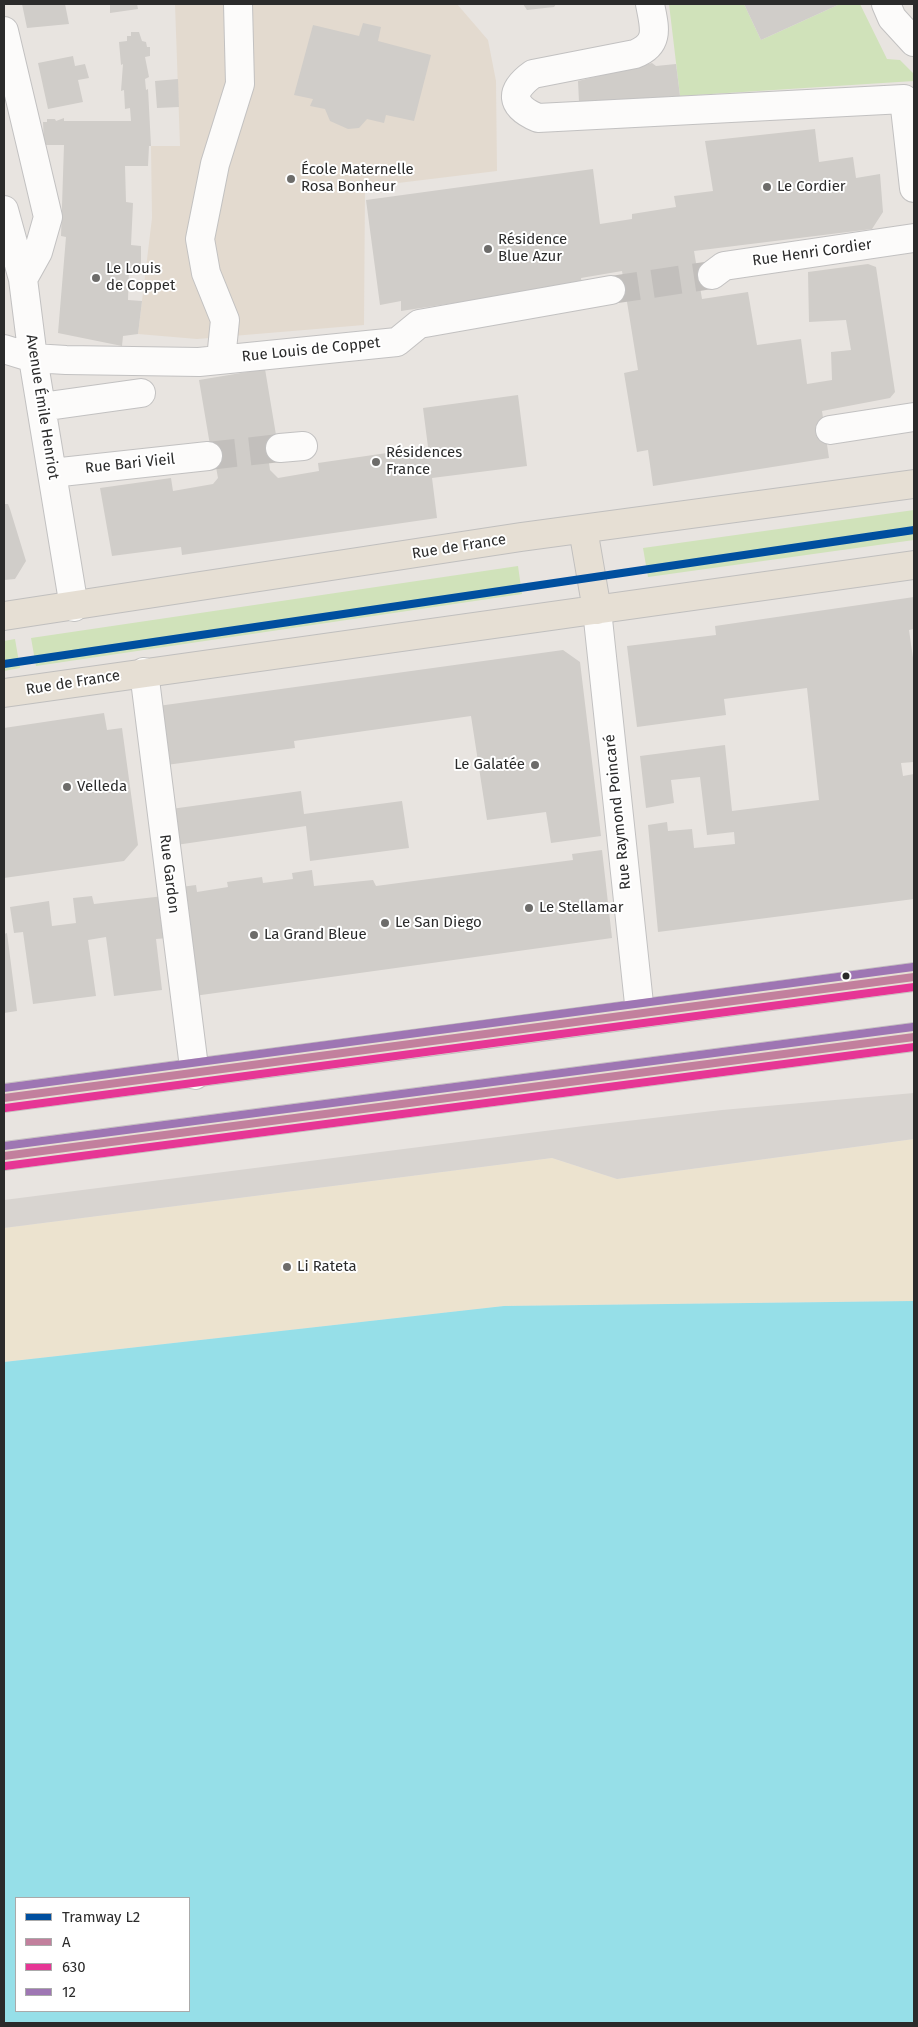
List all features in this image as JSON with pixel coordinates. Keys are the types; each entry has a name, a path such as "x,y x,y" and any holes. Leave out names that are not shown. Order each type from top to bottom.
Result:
{"main road":[{"name":"Rue de France","path":"4,616 74,607 583,529 914,484"},
{"path":"583,529 596,610"},
{"name":"Rue de France","path":"4,694 144,672 914,565"},
{"path":"4,1098 195,1075 914,976"},
{"path":"4,1156 914,1037"}],"street":[{"path":"221,359 225,320 206,273 200,239 215,164 240,84 238,4"},
{"path":"650,4 655,30 652,42 646,50 636,54 533,74 520,83 515,92 517,102 525,112 538,118 904,99 914,188"},
{"path":"886,4 892,18 914,42"},
{"path":"4,31 48,217 38,252 23,279"},
{"name":"Avenue Émile Henriot","path":"4,210 23,279 33,358 74,607"},
{"name":"Rue Henri Cordier","path":"712,275 724,266 914,238"},
{"name":"Rue Louis de Coppet","path":"4,349 33,358 98,362 199,362 397,342 419,324 611,290"},
{"path":"41,407 141,393"},
{"path":"830,430 914,417"},
{"name":"Rue Bari Vieil","path":"52,473 208,456"},
{"name":"Rue Raymond Poincaré","path":"596,610 640,1013"},
{"name":"Rue Gardon","path":"144,672 195,1075"}],"shaded area":[{"name":"École Maternelle Rosa Bonheur","path":"175,4 457,4 488,40 496,81 497,171 365,187 364,325 197,339 138,334 152,218 151,146 180,146"},
{"path":"914,1093 914,1139 617,1179 552,1158 4,1228 4,1200 584,1126 722,1110"}],"green space":[{"path":"669,4 744,4 761,40 840,4 860,4 887,59 900,60 914,74 914,81 680,96"},
{"path":"914,510 914,540 648,577 643,548"},
{"path":"518,566 522,594 36,666 31,638"},
{"path":"15,639 20,668 4,671 4,641"}],"sand":[{"name":"Li Rateta","path":"914,1139 914,1301 504,1306 4,1362 4,1228 552,1158 617,1179"}],"water":[{"path":"914,1301 914,2023 4,2023 4,1362 504,1306"}],"building":[{"path":"22,4 65,4 69,24 27,28"},
{"path":"110,4 137,4 138,9 110,13"},
{"path":"523,4 556,4 554,7 527,10"},
{"path":"744,4 840,4 761,40"},
{"name":"École Maternelle Rosa Bonheur","path":"363,23 381,27 378,41 431,55 414,121 386,115 384,123 367,119 359,128 348,129 330,121 325,109 310,106 313,99 294,95 313,25 359,36"},
{"path":"131,32 139,32 142,41 146,42 147,47 150,47 150,56 145,57 149,77 145,79 146,90 148,89 151,146 149,146 148,166 125,166 126,202 133,203 131,245 141,246 141,264 136,269 129,268 128,300 142,301 138,334 123,336 122,346 58,333 66,237 61,236 64,145 44,145 43,122 47,122 47,119 55,119 56,121 64,118 64,121 131,121 130,108 125,109 124,90 121,91 123,64 121,65 119,42 127,41 127,36 131,36"},
{"path":"73,56 75,66 85,64 89,78 78,80 83,102 48,109 38,63"},
{"path":"652,63 656,66 676,64 680,96 579,102 578,81"},
{"path":"178,79 179,107 157,108 155,81"},
{"path":"815,129 819,162 853,157 856,178 880,174 883,212 872,229 694,251 702,299 748,292 757,345 801,339 807,384 832,380 831,352 851,350 846,320 809,322 808,272 868,264 876,267 895,392 890,398 822,411 829,458 653,486 648,450 637,452 624,373 638,370 622,271 581,278 583,292 481,299 401,311 401,301 380,305 366,200 593,169 600,224 632,219 632,214 676,207 674,196 713,191 705,141"},
{"name":"Résidences France","path":"265,369 278,447 267,448 270,470 278,478 319,471 318,463 428,447 423,408 518,395 527,466 432,478 437,518 182,555 181,547 112,556 100,488 171,478 173,491 213,484 218,478 214,456 212,457 199,380"},
{"path":"4,504 8,504 10,509 26,561 15,579 4,580"},
{"path":"914,597 914,629 909,630 914,665 914,762 901,763 903,776 914,774 914,899 658,932 648,825 667,822 668,831 692,829 694,848 735,844 734,832 707,835 700,777 671,780 674,803 646,808 640,756 725,745 732,811 819,800 807,688 724,699 726,715 637,727 627,646 716,635 715,626"},
{"path":"563,650 580,662 601,836 551,843 546,812 487,820 471,716 294,741 295,748 166,765 158,706"},
{"name":"Velleda","path":"104,713 107,730 122,728 138,845 124,861 4,878 4,728"},
{"path":"301,791 304,814 402,801 409,848 310,861 306,826 176,845 171,809"},
{"path":"602,850 612,938 194,996 181,887 196,885 197,892 228,887 227,882 262,877 263,883 293,879 292,873 312,870 314,886 373,880 376,886 573,860 572,854"},
{"path":"92,896 94,904 164,896 168,938 156,939 162,990 114,996 106,937 88,940 96,996 33,1004 23,932 14,933 10,907 49,901 52,926 76,923 73,898"},
{"path":"7,933 17,1011 4,1013 4,934"}],"tunnel":[{"path":"611,290 712,275"},
{"path":"208,456 280,448"}],"tram line":[{"name":"L2","path":"4,664 914,530"}],"transit line":[{"name":"12","path":"4,1088 913,967"},
{"name":"A","path":"4,1098 914,977"},
{"name":"630","path":"5,1108 914,987"},
{"name":"12","path":"4,1146 913,1027"},
{"name":"A","path":"4,1156 914,1037"},
{"name":"630","path":"5,1166 914,1047"}],"place":[{"name":"École Maternelle Rosa Bonheur","path":"291,179"},
{"name":"Le Cordier","path":"767,187"},
{"name":"Résidence Blue Azur","path":"488,249"},
{"name":"Le Louis de Coppet","path":"96,278"},
{"name":"Résidences France","path":"376,462"},
{"name":"Le Galatée","path":"535,765"},
{"name":"Velleda","path":"67,787"},
{"name":"Le Stellamar","path":"529,908"},
{"name":"Le San Diego","path":"385,923"},
{"name":"La Grand Bleue","path":"254,935"},
{"name":"Li Rateta","path":"287,1267"}]}
